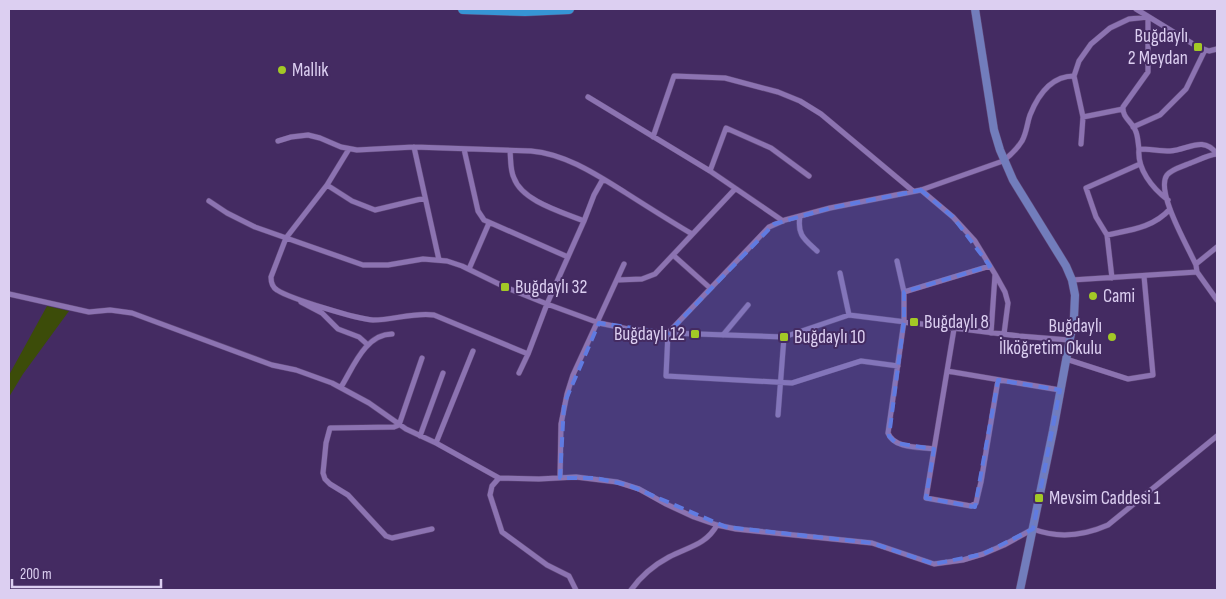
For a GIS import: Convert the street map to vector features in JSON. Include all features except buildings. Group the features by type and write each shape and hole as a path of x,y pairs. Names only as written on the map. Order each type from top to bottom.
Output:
{"highway":[{"path":"463,9 525,11 569,9"}],"street":[{"path":"975,9 994,130 1003,160 1013,180 1066,266 1072,280 1075,302 1070,340 1020,590"},
{"path":"1136,9 1198,48 1205,50 1217,49"},
{"path":"1081,144 1083,117 1074,76 1082,55 1103,32 1123,21 1148,17"},
{"path":"1148,17 1148,72 1123,109 1124,116 1136,130 1140,164 1152,184 1168,200"},
{"path":"1133,127 1160,115 1186,89 1205,50"},
{"path":"653,137 674,76 725,78 786,94 808,105 914,191"},
{"path":"898,366 862,362 792,383 666,376 668,333 764,231 783,221 830,208 921,190 1003,160 1014,152 1022,141 1032,110 1046,88 1057,79 1074,76"},
{"path":"588,97 710,171 783,221"},
{"path":"1083,117 1123,109"},
{"path":"710,171 726,128 771,148 810,176"},
{"path":"278,141 308,135 320,138 334,145 365,151 414,147 531,151 553,154 603,178 692,234"},
{"path":"1139,148 1172,151 1202,144 1217,154"},
{"path":"414,147 438,260"},
{"path":"349,149 327,185 286,238 271,277 271,282 278,291 366,319 381,320 418,314 434,315 528,354"},
{"path":"464,149 478,210 482,217 489,223 568,257"},
{"path":"510,151 513,177 523,192 533,199 584,221"},
{"path":"1217,154 1210,155 1170,172 1164,183 1170,209 1196,264 1197,272 1217,300"},
{"path":"1112,278 1107,235 1096,217 1086,188 1140,164"},
{"path":"519,373 547,304 603,178"},
{"path":"327,185 352,201 375,210 425,198"},
{"path":"617,280 642,279 655,274 735,188"},
{"path":"921,190 953,216 974,241 995,274 1005,292 1008,303 1004,334"},
{"path":"209,201 242,221 363,265 381,266 416,260 438,260 454,263 547,304 598,323 628,329 668,333 784,337 849,315 991,333 1070,340"},
{"path":"1107,235 1148,225 1158,220 1170,209"},
{"path":"800,216 799,227 802,236 818,251"},
{"path":"469,269 489,223"},
{"path":"1196,264 1217,247"},
{"path":"673,255 710,288"},
{"path":"897,261 904,292 904,321 888,430 889,436 896,443 934,449"},
{"path":"560,478 561,424 564,404 573,375 624,264"},
{"path":"904,292 990,266"},
{"path":"1072,280 1197,272"},
{"path":"840,273 849,315"},
{"path":"991,333 995,274"},
{"path":"1066,360 1128,379 1153,375 1144,276"},
{"path":"9,294 89,312 110,310 132,313 272,365 308,374 341,387 369,403 400,425 500,478 595,478 639,489 680,511 717,525 736,529 872,543 934,564 963,560 983,554 1009,543 1033,529"},
{"path":"300,299 302,303 322,313 338,329 359,338 368,345"},
{"path":"723,335 748,305"},
{"path":"954,328 926,498 971,506 976,503 998,380"},
{"path":"341,387 368,345 381,336 392,334"},
{"path":"778,415 784,337"},
{"path":"436,443 473,351"},
{"path":"400,425 422,358"},
{"path":"947,371 1060,390"},
{"path":"420,436 443,373"},
{"path":"400,425 394,427 330,428 326,443 324,476 328,482 348,495 388,537 392,538 432,528"},
{"path":"1033,529 1046,534 1068,536 1089,532 1108,525 1217,436"},
{"path":"500,478 492,486 490,495 502,532 548,565 569,576 576,590"},
{"path":"631,590 646,572 668,558 701,543 709,537 717,525"}],"highlighted area":[{"path":"921,190 953,217 990,266 904,292 904,321 889,436 896,443 934,449 926,498 975,507 998,380 1060,390 1033,529 983,554 934,564 872,543 726,527 628,485 595,478 560,478 564,404 599,323 668,333 774,224 830,208"}],"green space":[{"path":"47,306 69,311 23,374 9,397 9,375"}],"place":[{"name":"Buğdaylı 2 Meydan","path":"1198,47"},
{"name":"Mallık","path":"282,70"},
{"name":"Buğdaylı 32","path":"505,287"},
{"name":"Cami","path":"1093,296"},
{"name":"Buğdaylı 8","path":"914,322"},
{"name":"Buğdaylı 12","path":"695,334"},
{"name":"Buğdaylı 10","path":"784,337"},
{"name":"Buğdaylı İlköğretim Okulu","path":"1112,337"},
{"name":"Mevsim Caddesi 1","path":"1039,498"}]}
